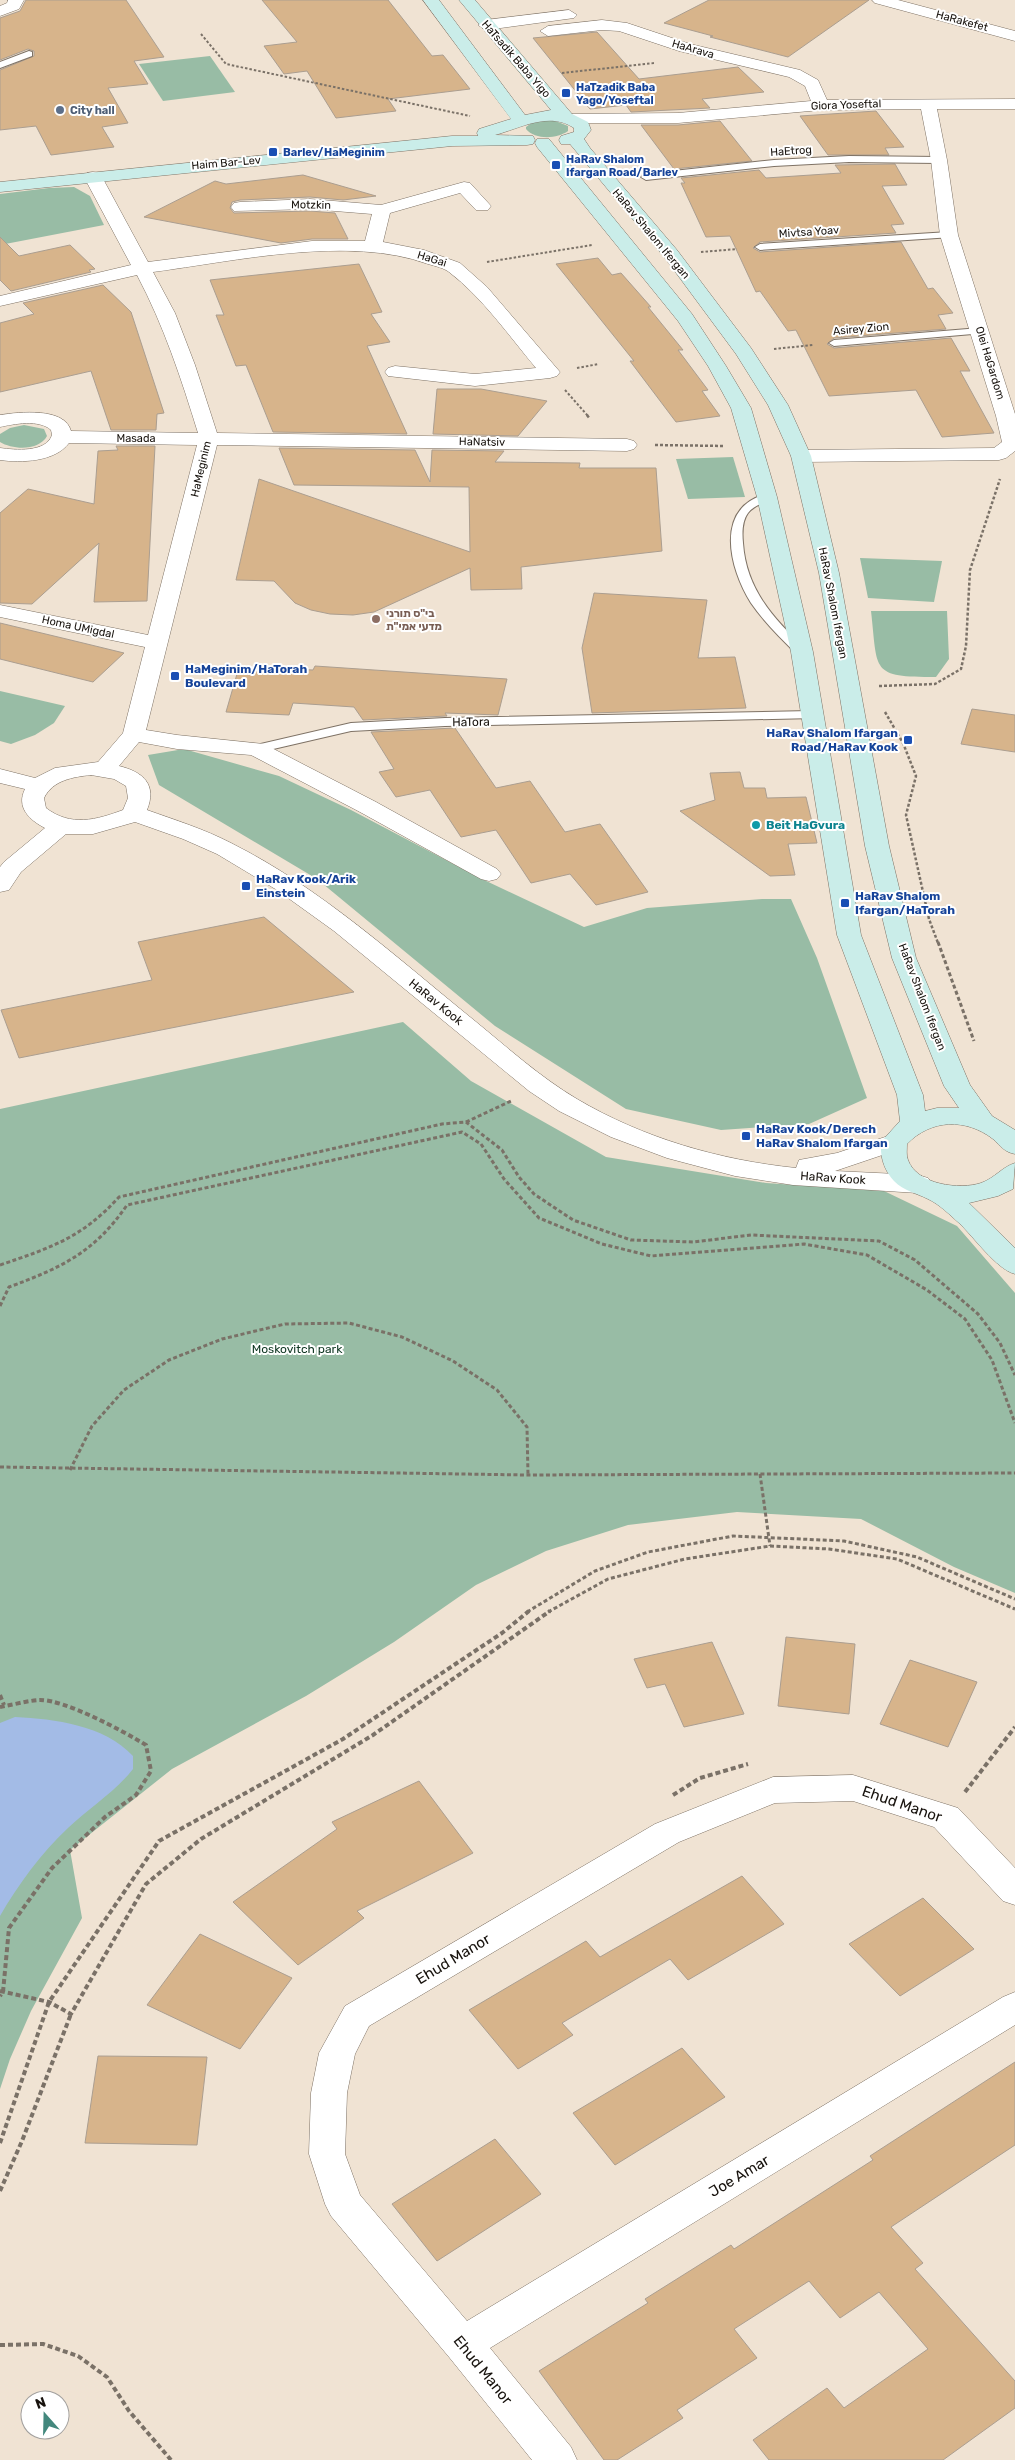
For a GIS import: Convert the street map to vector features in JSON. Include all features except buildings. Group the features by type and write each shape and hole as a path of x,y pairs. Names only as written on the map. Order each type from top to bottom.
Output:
{"main road":[{"path":"431,0 517,122 514,132 535,141 621,240 685,318 717,366 741,408 767,496 802,652 849,935 910,1095 914,1124"},
{"name":"HaTsadik Baba Yigo","path":"466,0 574,127"},
{"name":"Haim Bar-Lev","path":"0,187 452,141 562,142 574,127 540,116 452,141"},
{"name":"HaRav Shalom Ifergan","path":"574,127 582,151 671,254 744,352 778,405 801,456 829,573 876,846 904,958 957,1086 981,1120"},
{"path":"1015,1146 1008,1136 981,1120 950,1116 923,1119 906,1128 894,1142 894,1160 900,1170 950,1200 1015,1265"},
{"path":"926,1187 952,1195 973,1194 1002,1185 1014,1177"}],"street":[{"path":"0,10 14,6 16,0"},
{"path":"486,25 585,13 571,0"},
{"name":"HaRakefet","path":"880,0 905,3 1015,36"},
{"name":"HaArava","path":"548,31 602,25 621,26 685,48 794,73 812,83 821,106"},
{"name":"Giora Yoseftal","path":"574,127 821,106 928,103 1015,104"},
{"name":"Olei HaGardom","path":"928,103 939,160 949,235 1006,416 1012,443 999,454"},
{"name":"HaMeginim","path":"93,177 166,313 186,364 209,438 134,734 104,769"},
{"name":"Motzkin","path":"240,207 310,204 382,210 464,187 482,206"},
{"path":"373,246 382,210"},
{"name":"HaGai","path":"143,268 312,246 373,246 418,254 454,267 481,291 550,372"},
{"path":"0,301 143,268"},
{"path":"395,372 475,380 550,372"},
{"path":"0,421 40,418 58,426 62,431 62,437 58,443 40,452 15,456 0,454"},
{"name":"Masada","path":"62,437 209,438"},
{"name":"HaNatsiv","path":"209,438 627,444"},
{"path":"801,456 999,454"},
{"name":"Homa UMigdal","path":"0,611 157,644"},
{"name":"HaTora","path":"134,734 177,742 256,748"},
{"path":"256,748 489,874"},
{"path":"104,769 120,773 131,779 138,786 140,794 134,814 109,824 93,827 62,826 47,821 37,814 32,805 33,796 39,786 61,773 76,770 104,769"},
{"path":"0,776 39,786"},
{"name":"HaRav Kook","path":"134,814 173,827 225,849 279,881 417,986 541,1087 567,1105 614,1129 695,1157 749,1169 791,1176 926,1187"},
{"path":"0,885 12,867 62,826"},
{"name":"HaRav Kook","path":"749,1169 822,1165 864,1154 894,1142"},
{"name":"Ehud Manor","path":"557,2460 463,2344 344,2204 327,2154 329,2093 337,2053 357,2016 667,1833 773,1790 853,1788 946,1818 1015,1891"},
{"name":"Joe Amar","path":"463,2344 1015,2007"}],"lane":[{"path":"0,65 29,54"},
{"name":"HaEtrog","path":"646,177 774,164 849,159 939,160"},
{"name":"Mivtsa Yoav","path":"760,247 949,235"},
{"name":"Asirey Zion","path":"834,344 980,331"},
{"path":"767,496 744,509 740,517 737,526 737,545 741,573 754,599 775,628 802,652"},
{"name":"HaTora","path":"256,748 351,726 445,722 811,715"}],"path":[{"path":"200,34 226,64 517,122"},
{"path":"532,76 652,64 685,48"},
{"path":"454,267 621,240"},
{"path":"671,254 760,247"},
{"name":"Asirey Zion","path":"744,352 834,344"},
{"path":"550,372 599,364"},
{"path":"550,372 593,423 590,444"},
{"path":"627,444 754,447"},
{"path":"849,688 935,684 960,669 966,646 970,570 1004,468 999,454"},
{"path":"0,1265 40,1253 74,1238 102,1217 119,1197 442,1124 466,1122 541,1087"},
{"path":"466,1122 502,1150 519,1178 534,1194 573,1220 632,1240 693,1242 751,1235 879,1241 915,1260 978,1314 1000,1343 1015,1375"},
{"path":"0,1306 9,1287 56,1269 97,1245 110,1231 128,1205 462,1132 481,1144 504,1180 539,1218 602,1244 651,1256 804,1244 867,1255 928,1290 965,1320 992,1360 1011,1417 1015,1423"},
{"path":"70,1470 92,1426 124,1390 169,1360 222,1339 285,1324 349,1323 402,1337 453,1361 497,1390 527,1427 528,1474"},
{"path":"0,1467 70,1470 528,1474 1015,1473"},
{"path":"760,1474 770,1546"},
{"path":"0,2143 49,2002 159,1841 343,1739 502,1633 535,1606 595,1571 648,1552 733,1536 844,1541 917,1557 1015,1599"},
{"path":"0,2191 22,2141 71,2014 146,1884 201,1839 373,1735 546,1614 608,1580 684,1559 770,1546 829,1549 896,1560 1015,1609"},
{"path":"0,1695 2,1706 40,1700 70,1708 125,1732 146,1745 151,1771 136,1795 105,1817 52,1868 9,1928 1,1993 49,2002 71,2014"},
{"path":"946,1818 1015,1728"},
{"path":"668,1798 700,1778 751,1764"},
{"path":"0,2345 43,2344 78,2356 107,2377 129,2412 171,2460"}],"green space":[{"path":"210,56 235,92 163,101 139,64"},
{"path":"553,120 568,126 568,131 558,136 540,137 526,129 533,122"},
{"path":"74,187 90,196 104,225 0,245 0,194"},
{"path":"24,425 44,429 47,436 38,444 25,448 12,447 0,442 0,434 10,428"},
{"path":"733,457 745,497 688,499 676,459"},
{"path":"860,558 942,561 934,602 868,598"},
{"path":"871,611 947,611 949,659 936,677 899,675 888,672 881,667 877,659"},
{"path":"0,691 65,706 54,723 35,735 11,744 0,741"},
{"path":"184,749 279,776 351,810 482,879 584,927 647,908 762,899 791,899 817,958 867,1098 809,1124 721,1130 626,1109 495,1026 317,879 159,785 148,755"},
{"name":"Moskovitch park","path":"403,1022 471,1081 606,1157 766,1183 884,1191 957,1226 1015,1293 1015,1593 954,1567 861,1519 737,1512 628,1525 546,1551 476,1585 394,1642 306,1696 172,1769 70,1850 82,1918 31,2011 10,2059 0,2089 0,1109"}],"water":[{"path":"15,1717 62,1722 108,1737 133,1756 133,1769 102,1800 58,1838 39,1859 22,1881 0,1916 0,1723"}],"place":[{"name":"HaTzadik Baba Yago/Yoseftal","path":"566,93"},
{"name":"City hall","path":"60,110"},
{"name":"Barlev/HaMeginim","path":"273,152"},
{"name":"HaRav Shalom Ifargan Road/Barlev","path":"556,165"},
{"name":"בי\"ס תורני מדעי אמי\"ת","path":"376,619"},
{"name":"HaMeginim/HaTorah Boulevard","path":"175,676"},
{"name":"HaRav Shalom Ifargan Road/HaRav Kook","path":"908,740"},
{"name":"Beit HaGvura","path":"756,825"},
{"name":"HaRav Kook/Arik Einstein","path":"246,886"},
{"name":"HaRav Shalom Ifargan/HaTorah","path":"845,903"},
{"name":"HaRav Kook/Derech HaRav Shalom Ifargan","path":"746,1136"}]}
